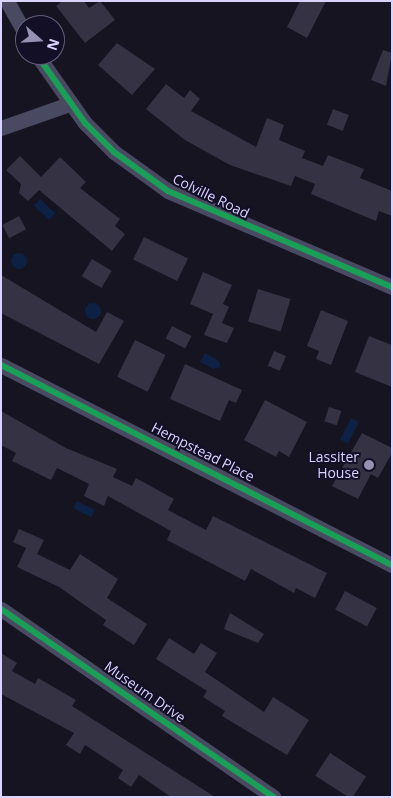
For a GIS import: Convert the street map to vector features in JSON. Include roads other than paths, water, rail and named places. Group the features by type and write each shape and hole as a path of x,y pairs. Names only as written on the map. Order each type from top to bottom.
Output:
{"street":[{"path":"7,1 15,16"},
{"name":"Colville Road","path":"44,65 69,104 114,152 168,191 392,287"},
{"path":"1,128 69,104"},
{"name":"Hempstead Place","path":"1,365 392,565"},
{"name":"Museum Drive","path":"1,609 274,797"}],"water":[{"path":"40,199 55,213 49,220 34,206"},
{"path":"19,253 27,261 19,269 11,261"},
{"path":"93,303 99,305 101,311 99,317 93,319 87,317 85,311 87,305"},
{"path":"205,353 218,360 221,367 213,369 200,362"},
{"path":"351,418 359,422 348,443 340,439"},
{"path":"77,501 95,510 91,517 73,508"}],"place":[{"name":"Lassiter House","path":"369,465"}]}
